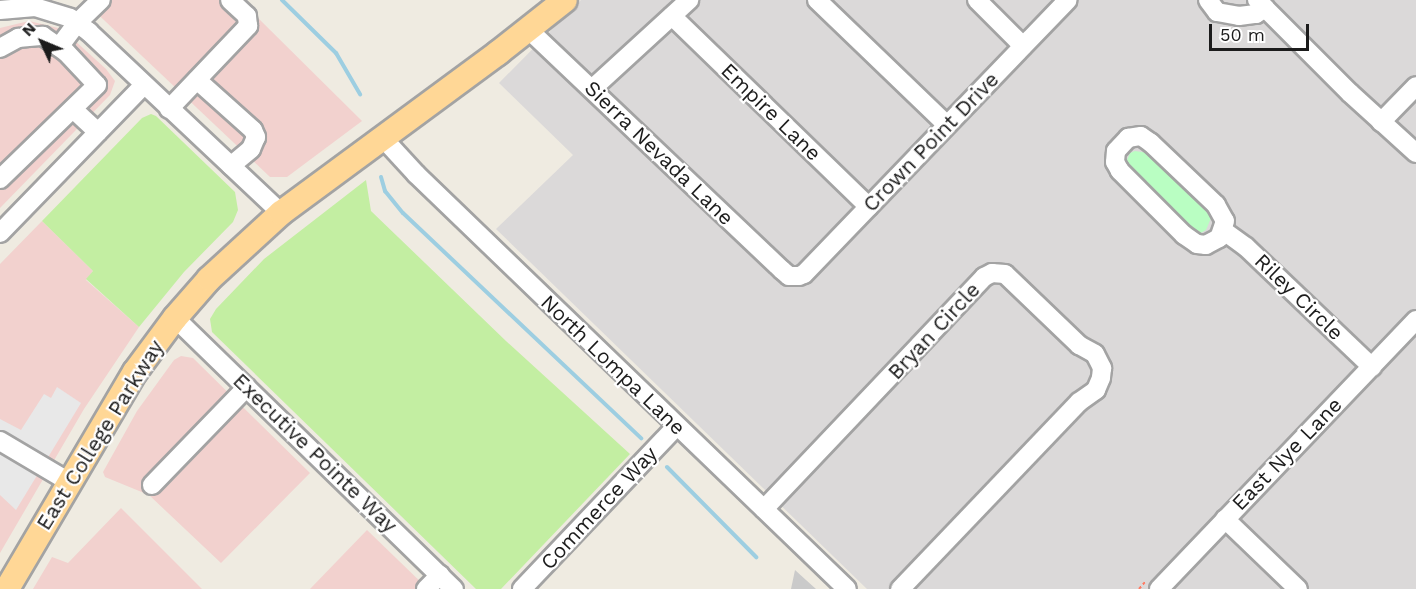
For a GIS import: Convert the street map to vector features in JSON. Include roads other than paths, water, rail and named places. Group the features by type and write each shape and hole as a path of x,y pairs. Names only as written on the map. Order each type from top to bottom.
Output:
{"main road":[{"name":"East College Parkway","path":"7,589 135,372 175,318 233,255 281,213 529,30 565,0"}],"street":[{"path":"59,48 77,23 100,0"},
{"path":"169,109 248,26 247,16 230,0"},
{"path":"592,89 689,0"},
{"path":"817,0 947,125"},
{"path":"977,0 1023,46"},
{"name":"Crown Point Drive","path":"789,276 804,274 1068,0"},
{"path":"1208,0 1217,12 1239,16 1256,14 1261,4 1381,122 1416,153"},
{"path":"0,10 35,7 61,14 77,23 281,213"},
{"name":"Empire Lane","path":"672,16 869,207"},
{"name":"Sierra Nevada Lane","path":"529,30 789,276"},
{"path":"0,48 18,38 43,36 59,48 97,85 0,179"},
{"path":"197,80 253,130 256,137 251,149 231,166"},
{"path":"0,233 144,85"},
{"path":"1381,122 1416,86"},
{"path":"74,108 98,132"},
{"path":"1141,136 1152,143 1216,205 1225,221 1224,231 1219,238 1202,245 1184,235 1120,171 1115,162 1119,146 1128,138 1141,136"},
{"name":"North Lompa Lane","path":"382,137 416,174 676,427 847,589"},
{"name":"Riley Circle","path":"1224,231 1246,247 1372,367"},
{"name":"Bryan Circle","path":"764,509 984,277 992,273 1005,274 1079,345 1095,354 1102,368 1101,378 1096,390 1080,402 900,589"},
{"name":"Executive Pointe Way","path":"175,318 454,589"},
{"name":"East Nye Lane","path":"1159,589 1416,320"},
{"path":"152,485 247,387"},
{"name":"Commerce Way","path":"522,589 676,427"},
{"path":"0,441 69,482"},
{"path":"1225,519 1298,589"},
{"path":"426,589 440,575"}],"waterway":[{"path":"282,0 336,53 360,94"},
{"path":"381,177 385,191 403,213 641,438"},
{"path":"667,467 756,557"}]}
